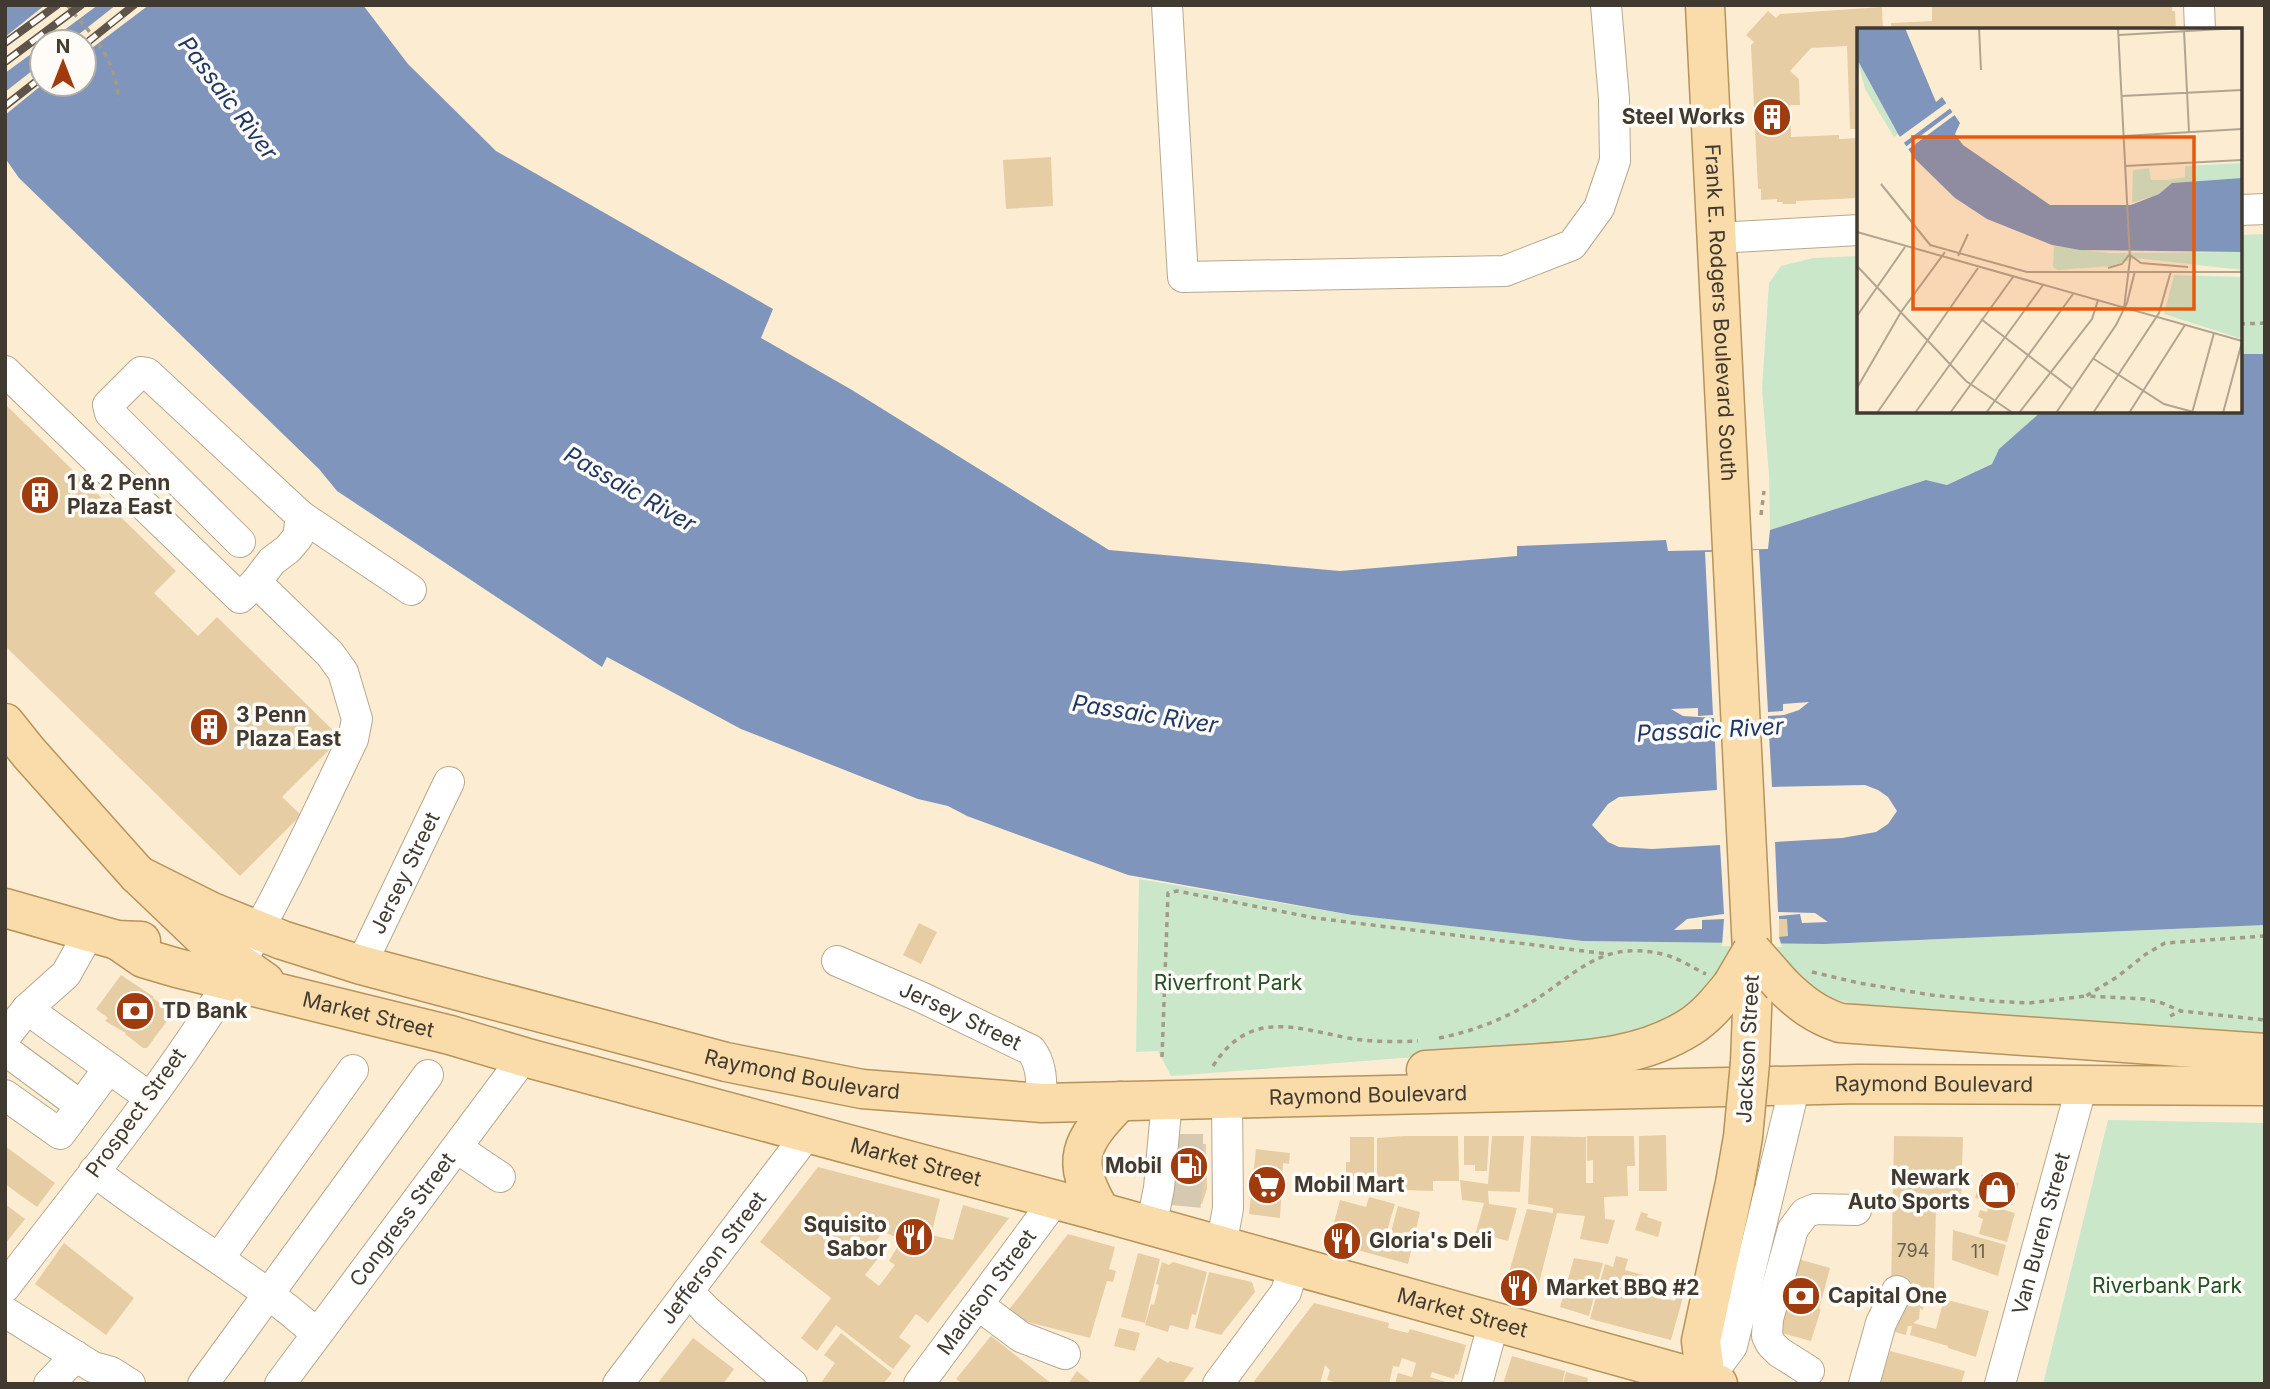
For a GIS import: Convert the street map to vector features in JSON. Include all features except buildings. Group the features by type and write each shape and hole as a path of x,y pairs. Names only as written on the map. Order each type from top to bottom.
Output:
{"main road":[{"name":"Frank E. Rodgers Boulevard South","path":"1705,5 1740,713"},
{"name":"Jackson Street","path":"1709,1383 1701,1340 1743,1137 1757,975 1740,713"},
{"path":"5,723 138,875 205,939"},
{"path":"138,875 243,951"},
{"path":"89,932 91,918 110,923 124,918 133,901 138,875"},
{"path":"5,908 89,932 163,942 205,939 243,951 361,965"},
{"path":"89,932 144,958 243,951"},
{"name":"Market Street","path":"243,951 282,994 450,1035 1101,1212 1709,1383"},
{"name":"Raymond Boulevard","path":"361,965 726,1062 834,1085 926,1096 1042,1103 1167,1100 1220,1083 2265,1086"},
{"path":"1167,1100 1263,1080 1619,1056 1658,1043 1691,1027 1757,975 1819,1016 1840,1023 2265,1053"},
{"path":"1101,1212 1090,1194 1082,1167 1084,1147 1093,1129 1120,1101"},
{"path":"808,1133 839,1111 860,1110 964,1118 1042,1103"}],"street":[{"path":"1167,5 1183,276 1505,271 1572,245 1600,208 1615,161 1614,99 1606,5"},
{"path":"2199,5 2200,28"},
{"path":"2242,210 2265,209"},
{"path":"1716,237 1857,230"},
{"path":"5,371 240,598 264,571 284,527 301,516"},
{"path":"240,541 110,413 108,405 112,399 141,372 147,373 301,516 411,590"},
{"name":"Prospect Street","path":"5,1287 149,1097 243,951 283,884 353,739 356,719 343,672 264,571"},
{"name":"Jersey Street","path":"361,965 449,782"},
{"path":"5,1038 27,1009 66,974 89,932"},
{"name":"Jersey Street","path":"837,961 923,998 1031,1050 1041,1071 1042,1103"},
{"path":"27,1009 149,1097"},
{"path":"5,1050 74,1116"},
{"name":"Congress Street","path":"284,1382 524,1057"},
{"path":"5,1066 74,1116"},
{"path":"5,1095 60,1134 109,1068"},
{"path":"219,1258 353,1070"},
{"path":"203,1384 428,1074"},
{"path":"5,1080 74,1116"},
{"path":"1220,1083 1217,1172 1228,1208 1221,1247"},
{"name":"Jackson Street","path":"1709,1383 1732,1346 1796,1085"},
{"name":"Van Buren Street","path":"2000,1384 2082,1085"},
{"path":"1151,1228 1166,1169 1167,1100"},
{"name":"Jefferson Street","path":"618,1384 808,1133"},
{"path":"457,1148 500,1177"},
{"path":"94,1171 219,1258 317,1334"},
{"name":"Madison Street","path":"919,1384 1055,1200"},
{"path":"1809,1371 1779,1352 1767,1336 1768,1319 1793,1229 1805,1213 1815,1209 1856,1210"},
{"path":"1218,1384 1286,1292 1294,1266"},
{"path":"1864,1384 1881,1323 1897,1291"},
{"path":"688,1292 706,1311 792,1384"},
{"path":"978,1305 1021,1337 1065,1354"},
{"path":"5,1312 93,1367 111,1372 130,1384"},
{"path":"1477,1384 1494,1321"},
{"path":"49,1384 76,1356"}],"path":[{"path":"67,5 107,55 114,71 119,100"},
{"path":"2242,324 2265,323"},
{"path":"1162,1057 1168,893 1177,891 1315,918 1610,954"},
{"path":"2086,996 2165,943 2265,936"},
{"path":"1437,1038 1462,1033 1499,1020 1527,1005 1592,960 1633,951 1659,954 1683,961 1707,974 1757,975 1991,1001 2029,1003 2086,996 2144,999 2181,1011 2265,1020"},
{"path":"1220,1083 1224,1049 1236,1038 1250,1031 1276,1026 1297,1027 1351,1038 1395,1042 1424,1041"}],"green space":[{"path":"2265,234 2265,354 2242,354 2242,235"},
{"path":"1857,256 1857,413 2040,413 1999,449 1993,463 1947,485 1926,480 1770,530 1769,475 1762,389 1769,283 1781,266 1813,258"},
{"name":"Riverfront Park","path":"1139,879 1352,915 1583,941 1825,944 2265,925 2265,1042 1863,1006 1834,999 1804,982 1685,1010 1654,1029 1597,1043 1171,1076 1158,1051 1136,1052"},
{"name":"Riverbank Park","path":"2108,1120 2265,1123 2265,1384 2043,1384"}],"water":[{"name":"Passaic River","path":"5,5 363,5 408,64 496,151 773,309 761,338 852,390 1109,550 1340,571 1517,556 1517,546 1666,540 1668,551 1768,549 1770,530 1926,480 1947,485 1992,464 1999,449 2040,413 2242,413 2242,354 2265,354 2265,925 1825,944 1583,941 1352,915 1128,875 967,816 948,806 918,799 741,729 607,657 602,667 337,491 319,469 19,178 5,158"}],"pier":[{"path":"45,5 98,5 67,28 28,28 28,56 5,73 5,37"},
{"path":"116,5 149,5 98,43 98,28 87,28"},
{"path":"28,74 28,96 5,115 5,92"},
{"path":"1759,550 1768,712 1783,711 1783,704 1809,702 1799,710 1768,716 1772,787 1865,785 1888,797 1897,811 1888,824 1876,832 1842,838 1775,842 1778,912 1815,913 1828,922 1802,923 1800,914 1779,916 1782,947 1722,946 1724,919 1702,920 1702,929 1674,930 1687,919 1724,914 1720,845 1652,849 1619,847 1608,842 1592,825 1608,804 1619,797 1717,790 1714,718 1683,716 1671,709 1698,708 1698,716 1713,715 1705,552"}],"tunnel":[{"path":"1173,1149 1206,1149"},
{"path":"1172,1169 1206,1171"},
{"path":"1172,1190 1205,1193"}],"railway":[{"path":"5,43 57,5"},
{"path":"5,62 81,5"},
{"path":"98,34 134,5"},
{"path":"5,106 28,88"}],"place":[{"name":"Steel Works","path":"1772,117"},
{"name":"1 & 2 Penn Plaza East","path":"40,495"},
{"name":"3 Penn Plaza East","path":"209,727"},
{"name":"TD Bank","path":"135,1011"},
{"name":"Mobil","path":"1189,1166"},
{"name":"Mobil Mart","path":"1267,1185"},
{"name":"Newark Auto Sports","path":"1997,1190"},
{"name":"Squisito Sabor","path":"914,1237"},
{"name":"Gloria's Deli","path":"1342,1241"},
{"name":"Market BBQ #2","path":"1519,1288"},
{"name":"Capital One","path":"1801,1296"}]}
